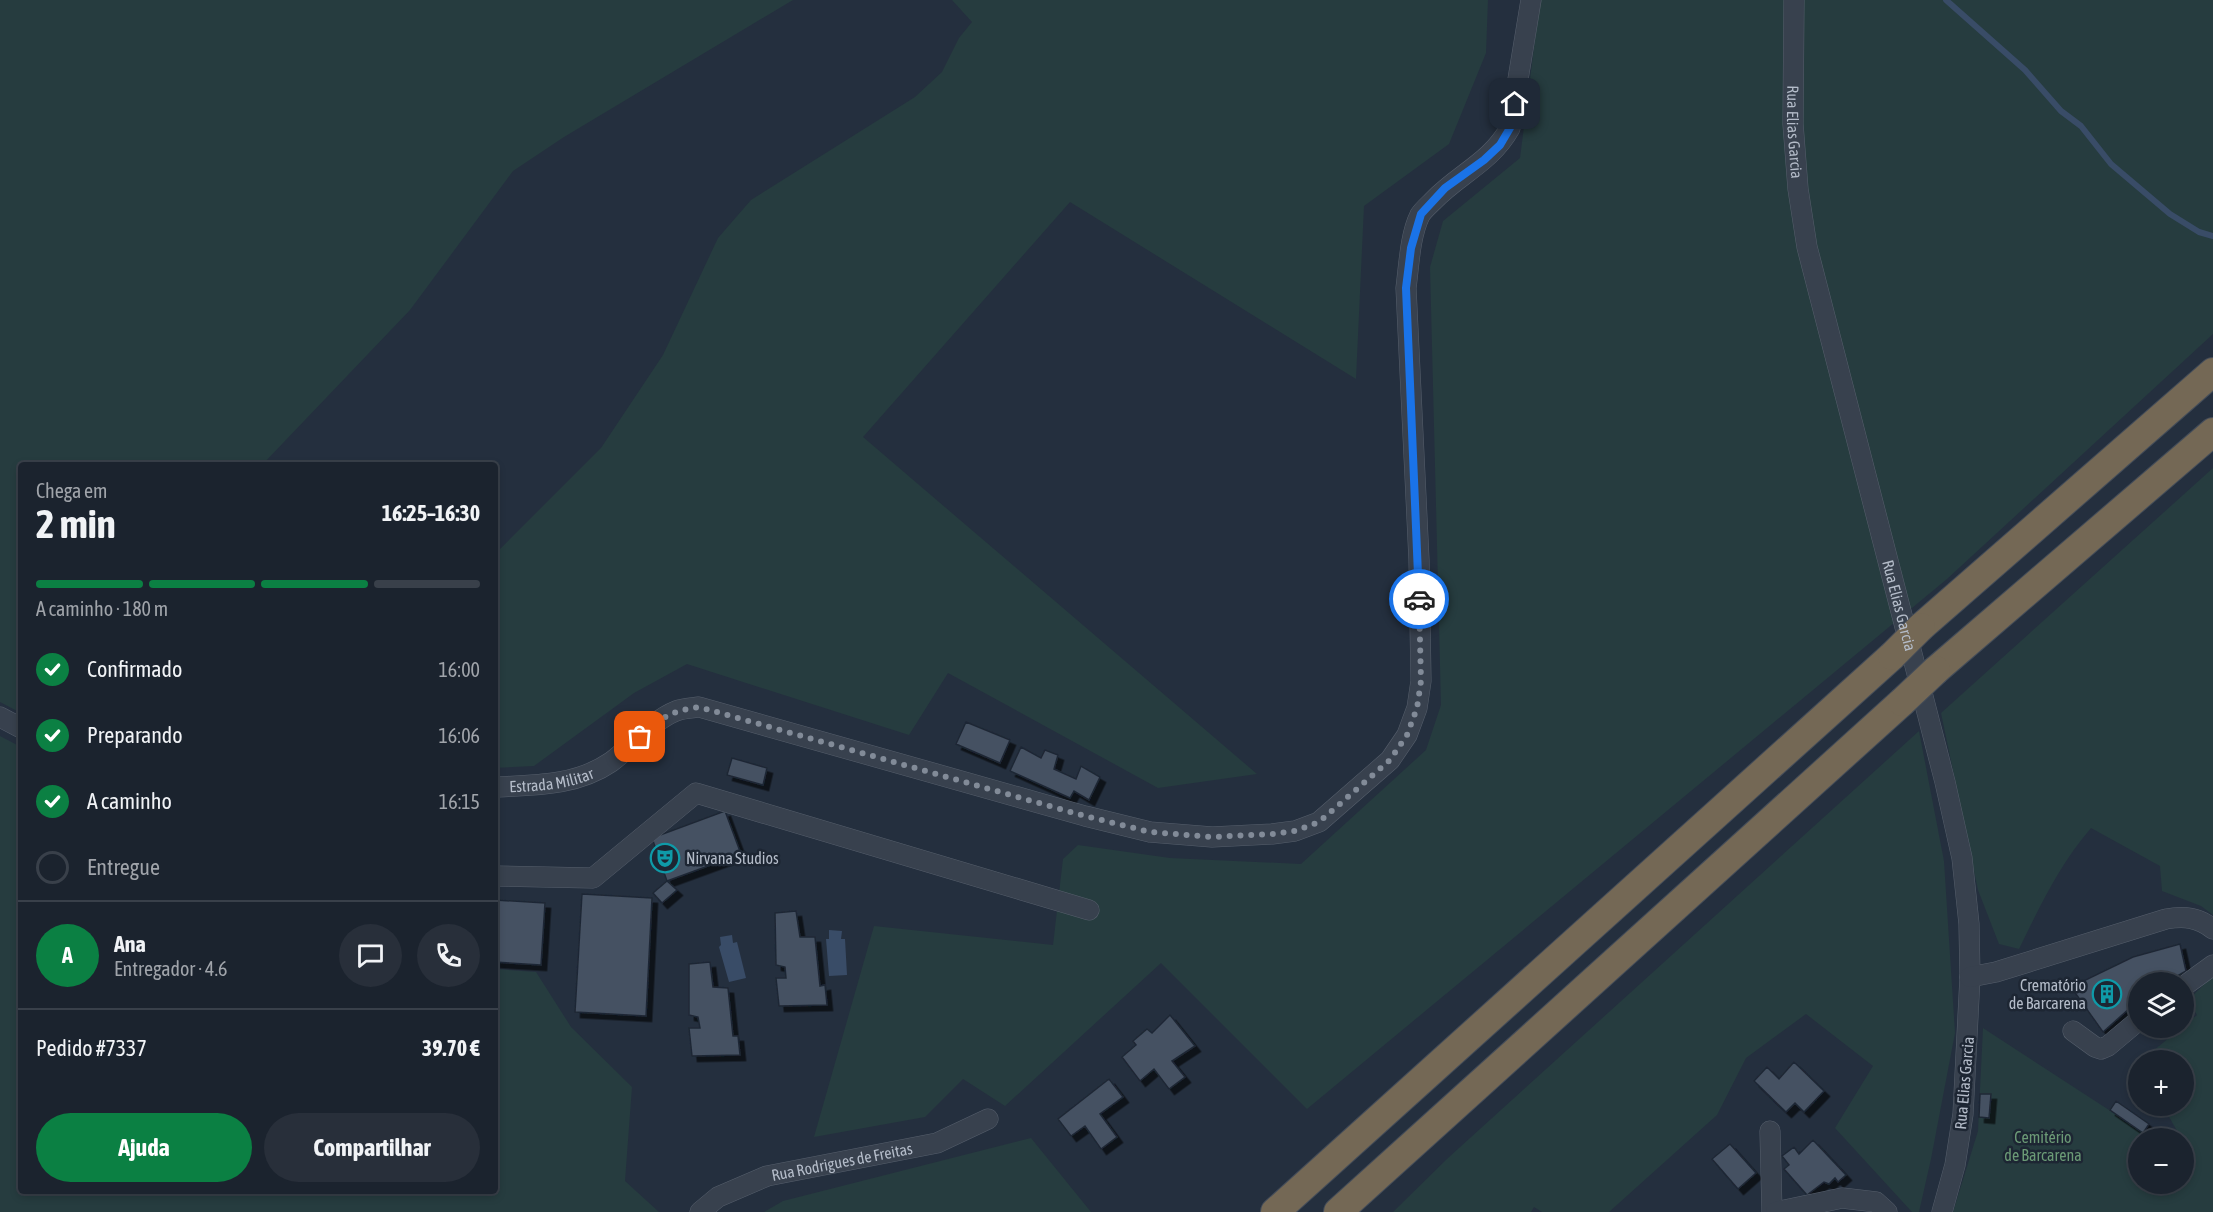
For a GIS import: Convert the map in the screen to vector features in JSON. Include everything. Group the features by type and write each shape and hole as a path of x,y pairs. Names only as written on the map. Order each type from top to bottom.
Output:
{"highway":[{"path":"1275,1212 1922,627 2213,372"},
{"path":"1338,1212 1936,670 2213,432"}],"street":[{"name":"Estrada Militar","path":"498,787 555,784 580,777 610,763 658,720 678,710 699,707 1073,813 1150,832 1212,837 1272,834 1295,831 1319,822 1390,760 1407,735 1417,708 1421,681 1419,571 1406,288 1411,248 1421,214 1445,188 1484,160 1500,145 1510,128 1531,0"},
{"name":"Rua Elias Garcia","path":"1794,0 1794,124 1798,189 1807,248 1948,793 1962,858 1970,977 1964,1114 1955,1165 1942,1212"},
{"path":"0,717 18,726"},
{"path":"498,876 593,878 696,793 1089,910"},
{"path":"1970,977 1996,972 2166,919 2191,917 2213,929"},
{"path":"2194,979 2213,965"},
{"path":"2073,1031 2101,1049 2128,1029"},
{"name":"Rua Rodrigues de Freitas","path":"700,1212 718,1197 767,1176 937,1143 988,1119"},
{"path":"1770,1131 1774,1212 1842,1198 1876,1202 1887,1212"}],"green space":[{"path":"0,0 793,0 564,137 513,171 410,310 265,462 18,462 18,711 0,702"},
{"path":"952,0 1488,0 1486,53 1449,144 1364,206 1356,379 1070,202 863,437 1257,774 1158,788 948,673 909,735 687,664 634,693 534,766 498,768 498,551 601,448 663,355 718,238 751,200 915,97 942,72 959,38 972,22"},
{"path":"1540,0 2213,0 2213,334 1947,579 1307,1109 1161,963 1005,1106 963,1079 925,1117 814,1137 874,926 1053,945 1063,859 1078,845 1170,858 1301,864 1426,750 1441,705 1430,267 1443,221 1520,158"},
{"path":"2213,468 2213,915 2201,906 2162,891 2160,866 2091,828 2060,871 2019,949 1999,944 1978,890 1941,713"},
{"path":"1919,731 1944,861 1955,1033 1919,1212 1912,1212 1835,1128 1873,1066 1806,1014 1746,1058 1717,1115 1609,1212 1542,1212 1534,1207 1531,1212 1393,1212 1448,1158"},
{"path":"0,736 18,745 18,1194 498,1194 498,969 536,972 571,1027 632,1087 625,1181 659,1212 0,1212"},
{"name":"Cemitério de Barcarena","path":"2213,976 2213,1212 1953,1212 1978,1131 1983,1028 2109,1110 2116,1101 2128,1109 2128,1116 2138,1116 2149,1124 2146,1128 2128,1128 2128,1194 2194,1194 2194,1128 2175,1128 2169,1116 2194,1116 2194,1050 2154,1050 2169,1038 2194,1038 2194,1017 2197,1015 2194,1010 2194,994"},
{"path":"1031,1138 1091,1212 764,1212 783,1201"}],"water":[{"path":"829,930 842,931 841,939 845,939 847,975 829,976 826,939 829,939"},
{"path":"732,935 733,943 737,942 746,978 729,982 719,947 720,937"}],"building":[{"path":"966,722 1010,740 1000,763 956,744"},
{"path":"1021,747 1041,758 1045,750 1058,755 1054,769 1076,779 1081,766 1100,777 1089,800 1074,791 1070,798 1010,771"},
{"path":"732,758 767,768 763,785 727,775"},
{"path":"725,811 741,854 667,881 652,838"},
{"path":"667,881 677,890 662,903 653,893"},
{"path":"582,894 652,898 646,1016 575,1012"},
{"path":"498,900 545,903 541,965 498,962"},
{"path":"796,911 800,937 815,937 820,986 825,985 827,1005 779,1006 776,978 786,978 785,967 776,965 775,913"},
{"name":"Crematório de Barcarena","path":"2180,944 2186,971 2128,972 2128,1010 2103,1032 2071,987 2133,957"},
{"path":"710,962 713,987 728,988 733,1036 738,1036 740,1055 692,1056 689,1028 700,1028 698,1017 689,1015 689,964"},
{"path":"1170,1015 1195,1046 1172,1061 1185,1077 1169,1089 1154,1069 1140,1081 1122,1057 1136,1045 1133,1041 1147,1029 1152,1033"},
{"path":"1794,1062 1824,1091 1804,1112 1795,1103 1786,1112 1754,1081 1767,1067 1779,1079"},
{"path":"1109,1079 1123,1097 1100,1114 1117,1137 1101,1149 1085,1126 1071,1136 1058,1119"},
{"path":"1980,1094 1991,1094 1989,1118 1979,1117"},
{"path":"2116,1101 2128,1109 2128,1116 2138,1116 2149,1124 2146,1128 2136,1128 2110,1110"},
{"path":"1813,1140 1846,1175 1838,1182 1835,1178 1829,1184 1824,1182 1807,1195 1784,1169 1789,1165 1782,1156 1794,1147 1799,1154"},
{"path":"1730,1144 1756,1173 1738,1189 1712,1159"}],"waterway":[{"path":"1946,0 2025,70 2061,111 2081,126 2111,164 2170,214 2199,232 2213,236"}],"way so far":[{"path":"640,737 658,720 678,710 699,707 1085,816 1150,832 1212,837 1295,831 1319,822 1390,760 1407,735 1417,708 1421,681 1419,599"}],"place":[{"name":"Nirvana Studios","path":"665,858"},
{"name":"Crematório de Barcarena","path":"2107,994"}],"route":[{"path":"1419,599 1406,288 1411,248 1421,214 1445,188 1484,160 1500,145 1510,128 1515,104"}]}
